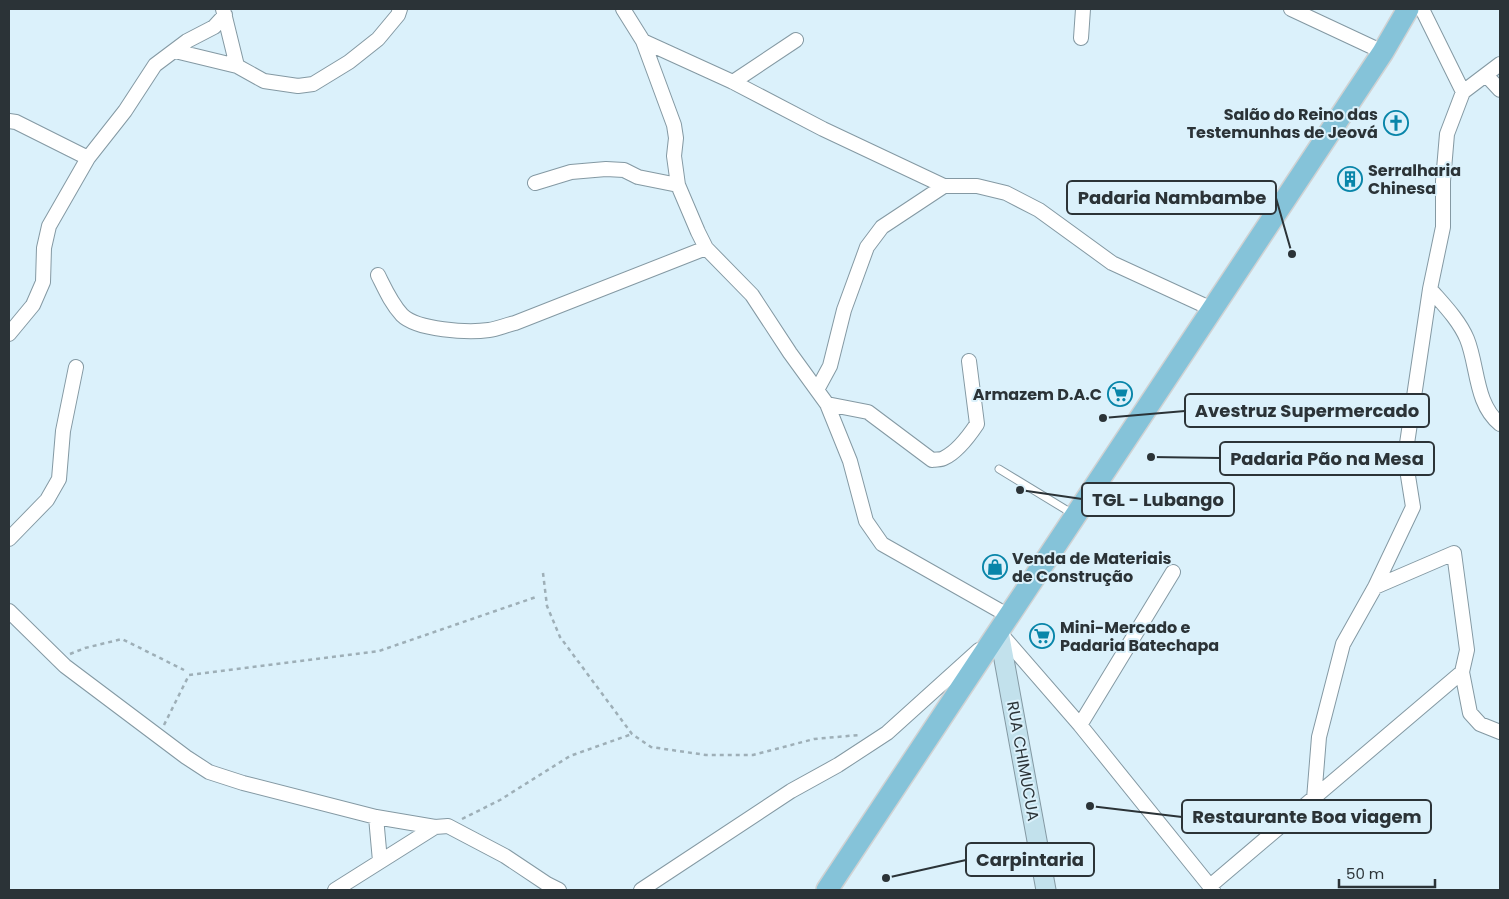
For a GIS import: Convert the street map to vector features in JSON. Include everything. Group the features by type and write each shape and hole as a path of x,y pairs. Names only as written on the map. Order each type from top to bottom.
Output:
{"main road":[{"path":"827,890 1383,52 1408,9"}],"street":[{"path":"176,51 237,66 264,81 298,86 313,84 349,62 378,39 398,15 400,9"},
{"path":"623,9 643,40 674,125 676,138 674,156 678,185 706,248 752,295 790,353 827,404 850,461 866,521 882,544 1004,624 1080,726 1212,888 1462,672"},
{"path":"1081,38 1083,9"},
{"path":"1291,9 1383,52"},
{"path":"1422,9 1463,92"},
{"path":"224,12 237,66"},
{"path":"9,334 33,305 43,282 44,248 49,226 88,158 125,111 155,65 187,41 214,27 224,12"},
{"path":"643,40 733,82 822,130 944,186 977,186 1006,193 1039,210 1112,263 1212,309"},
{"path":"733,82 796,40"},
{"path":"1314,799 1320,737 1343,644 1375,587 1413,507 1405,457 1430,289 1443,227 1443,181 1447,134 1463,92 1500,65"},
{"path":"1486,75 1500,90"},
{"path":"9,121 16,122 88,158"},
{"path":"535,183 571,172 606,168 624,170 638,177 678,185"},
{"path":"817,390 830,366 844,310 867,247 882,227 944,186"},
{"path":"378,275 391,301 404,316 432,328 464,331 490,330 515,323 706,248"},
{"path":"1430,289 1459,323 1467,339 1486,408 1500,424"},
{"path":"827,404 868,412 932,460 943,459 954,452 977,424 969,361"},
{"path":"9,539 47,500 59,479 63,431 76,367"},
{"path":"1375,587 1454,553 1467,650 1462,672 1470,713 1480,724 1500,732"},
{"path":"1080,726 1174,572"},
{"path":"9,612 65,666 186,758 209,772 243,783 376,818 442,826 504,856 546,884 559,890"},
{"path":"641,890 791,791 838,765 888,733 1004,624"},
{"name":"RUA CHIMUCUA","path":"1004,624 1046,890"},
{"path":"376,818 380,861"},
{"path":"335,890 380,861 442,826"}],"lane":[{"path":"998,469 1076,516"}],"path":[{"path":"543,573 546,606 560,638 632,734 651,748 706,755 753,755 814,739 860,735"},
{"path":"162,729 189,675 379,651 536,597"},
{"path":"67,656 85,648 122,639 184,670"},
{"path":"442,826 500,800 570,756 632,734"}],"place":[{"name":"Salão do Reino das Testemunhas de Jeová","path":"1396,123"},
{"name":"Serralharia Chinesa","path":"1350,179"},
{"name":"Padaria Nambambe","path":"1292,254"},
{"name":"Armazem D.A.C","path":"1120,394"},
{"name":"Avestruz Supermercado","path":"1103,418"},
{"name":"Padaria Pão na Mesa","path":"1151,457"},
{"name":"TGL - Lubango","path":"1020,490"},
{"name":"Venda de Materiais de Construção","path":"995,567"},
{"name":"Mini-Mercado e Padaria Batechapa","path":"1042,636"},
{"name":"Restaurante Boa viagem","path":"1090,806"},
{"name":"Carpintaria","path":"886,878"}]}
